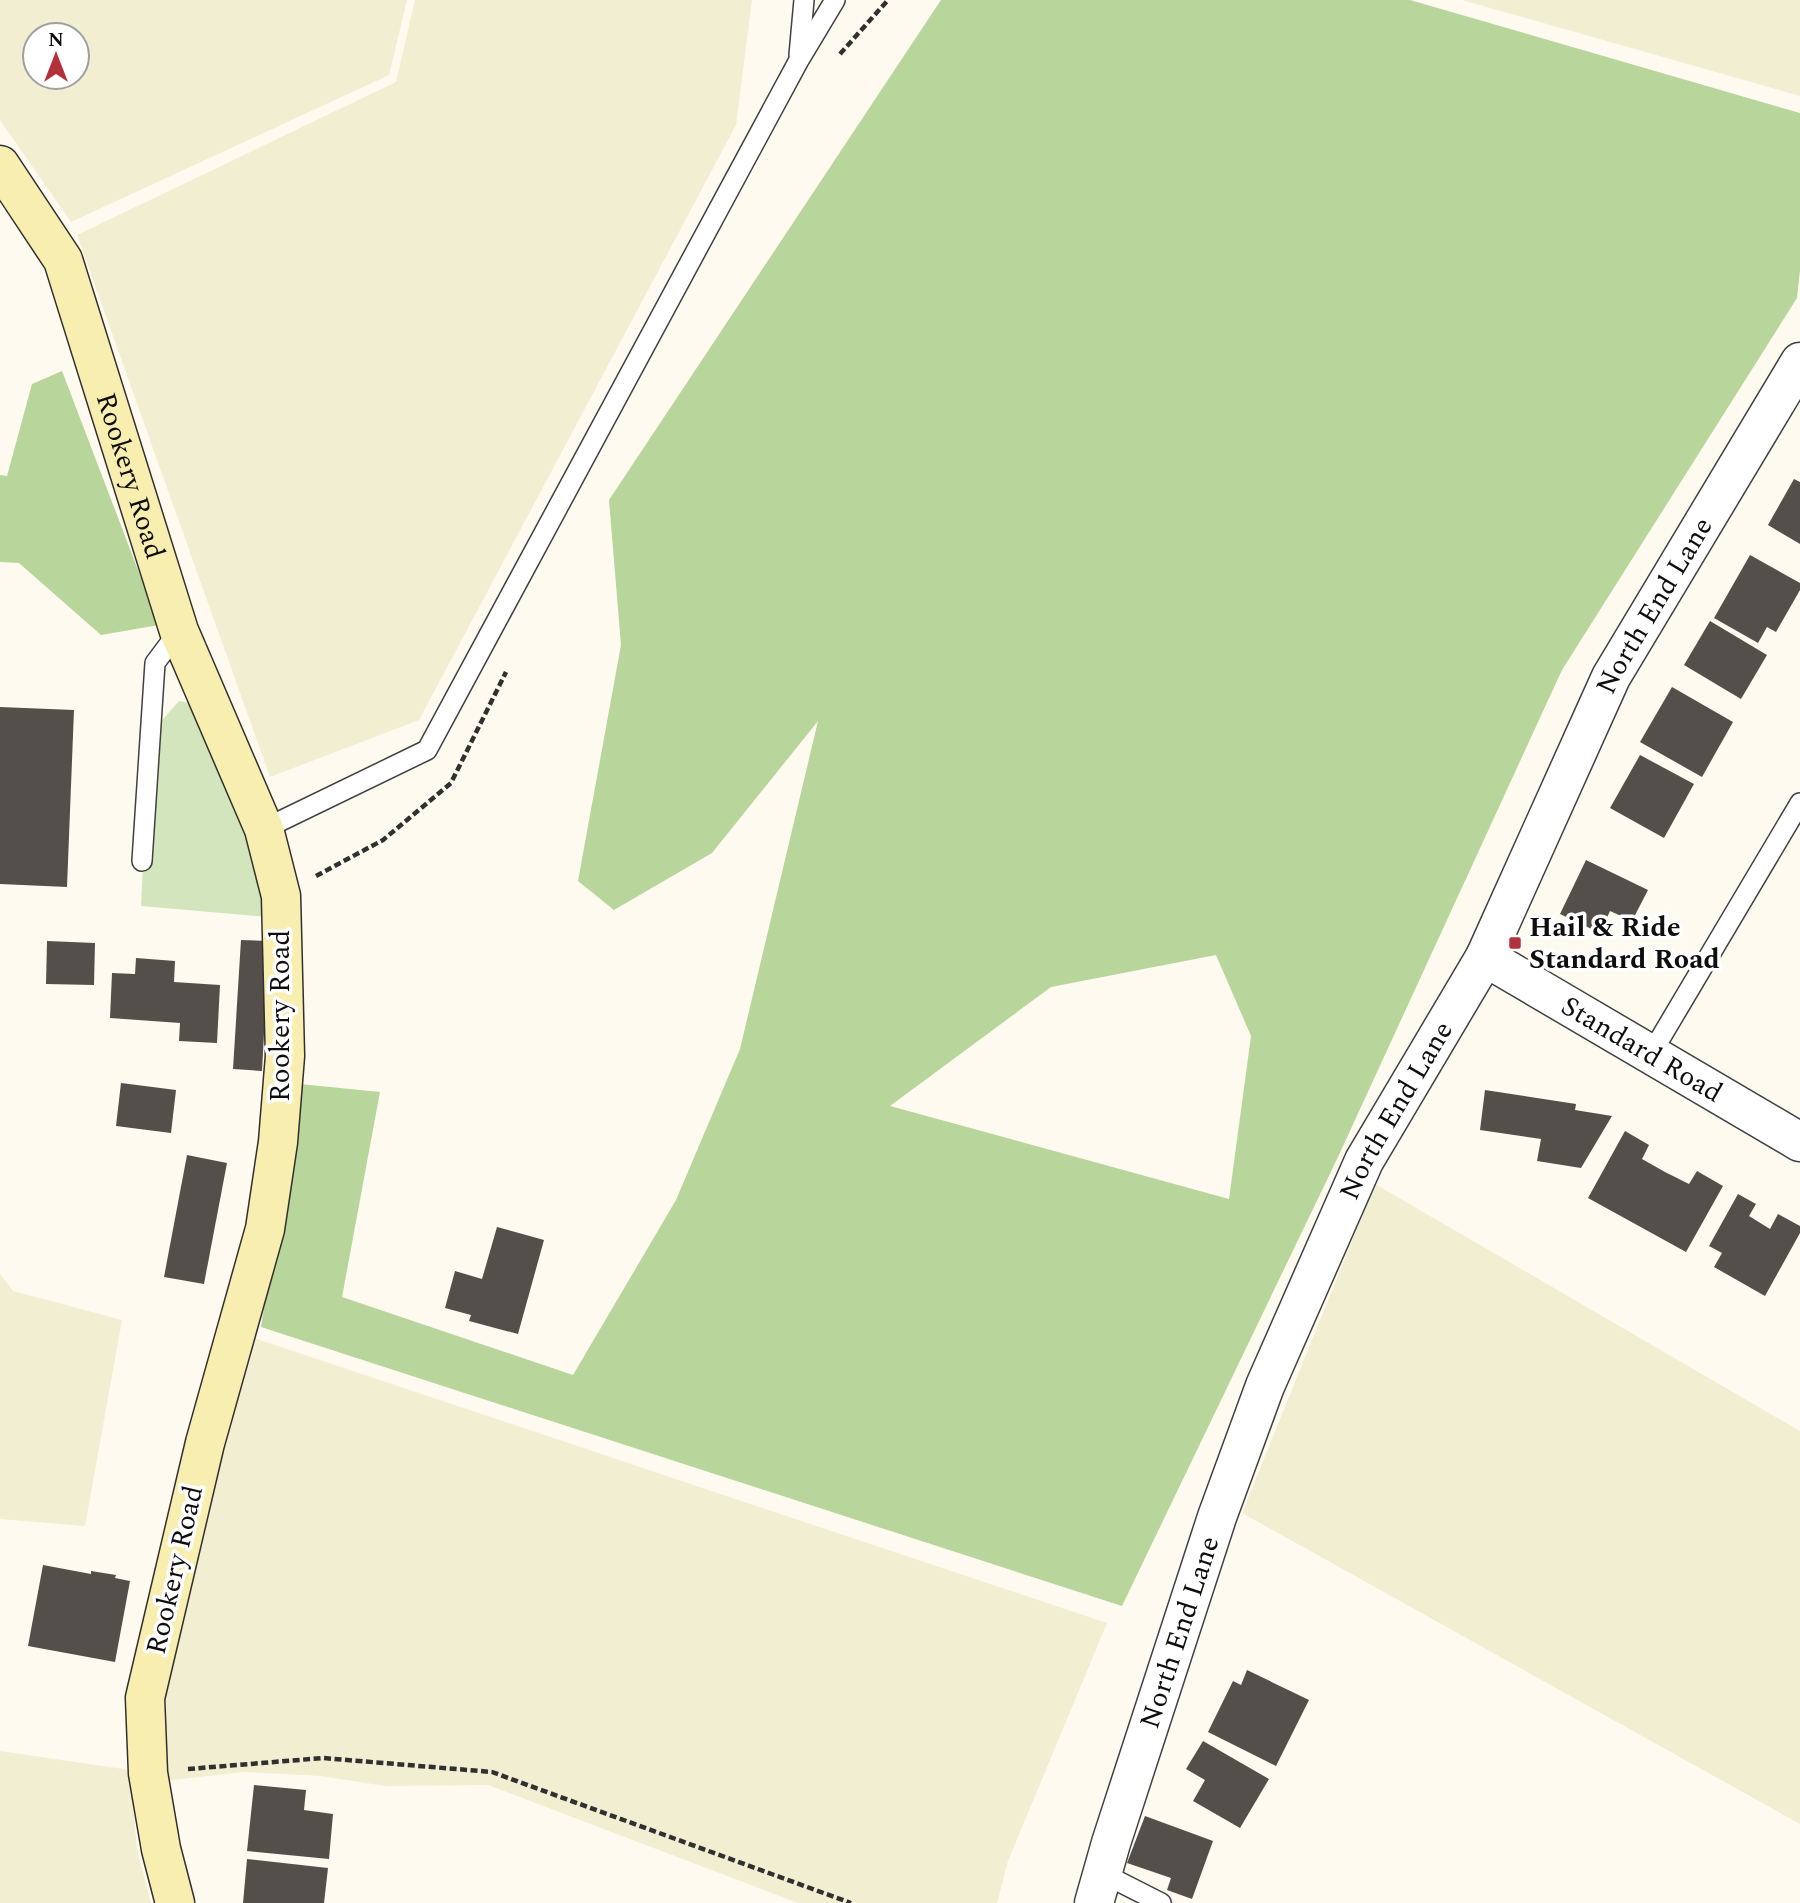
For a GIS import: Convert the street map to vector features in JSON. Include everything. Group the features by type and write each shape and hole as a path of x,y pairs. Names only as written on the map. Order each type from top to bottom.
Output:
{"street":[{"name":"Rookery Road","path":"0,165 63,260 179,631 264,829 281,896 285,1056 278,1142 265,1228 205,1443 145,1698 148,1773 161,1849 175,1903"},
{"name":"North End Lane","path":"1098,1888 1217,1517 1265,1386 1364,1161 1485,957 1611,677 1800,362"},
{"name":"Standard Road","path":"1485,957 1800,1142"}],"lane":[{"path":"799,60 804,0"},
{"path":"264,829 428,750 799,60 835,0"},
{"path":"142,861 155,663 179,631"},
{"path":"1651,1054 1800,803"},
{"path":"1098,1888 1161,1903"}],"path":[{"path":"148,1773 323,1758 492,1772 851,1903"}],"shaded area":[{"path":"0,0 407,0 389,75 71,222 0,120"},
{"path":"415,0 752,0 736,125 419,720 270,777 77,235 396,82"},
{"path":"1462,0 1800,0 1800,96"},
{"path":"1375,1184 1800,1431 1800,1824 1242,1513"},
{"path":"0,1274 13,1291 122,1320 85,1526 0,1519"},
{"path":"251,1337 1107,1623 1008,1861 997,1903 798,1903 488,1785 385,1786 321,1776 244,1772 163,1781 161,1693"},
{"path":"0,1751 130,1770 137,1849 151,1903 0,1903"}],"green space":[{"path":"941,0 1410,0 1800,113 1800,270 1797,298 1562,670 1338,1157 1122,1606 261,1327 300,1084 380,1092 342,1297 573,1375 676,1200 740,1049 818,721 712,853 614,910 578,881 621,645 609,500","holes":["1216,955 1251,1036 1229,1199 890,1106 1051,987"]},
{"path":"62,371 159,625 101,635 19,563 0,562 0,475 7,476 32,384"},
{"path":"179,701 197,704 254,831 267,917 141,906 149,735"}],"building":[{"path":"1794,479 1800,482 1800,544 1768,525"},
{"path":"1750,555 1800,583 1800,590 1776,632 1767,627 1758,643 1714,618"},
{"path":"1710,621 1767,655 1741,699 1684,665"},
{"path":"1672,687 1733,722 1702,777 1640,742"},
{"path":"0,707 74,710 67,887 0,884"},
{"path":"1640,755 1694,784 1664,838 1610,808"},
{"path":"1586,860 1648,890 1632,921 1610,911 1600,933 1560,914"},
{"path":"241,940 269,941 262,1071 233,1069"},
{"path":"47,941 95,943 94,985 46,984"},
{"path":"136,958 175,961 174,982 220,985 217,1043 179,1041 180,1023 110,1018 112,973 135,974"},
{"path":"121,1083 176,1090 171,1133 116,1126"},
{"path":"1485,1090 1576,1104 1575,1110 1612,1116 1581,1168 1537,1161 1541,1139 1480,1130"},
{"path":"1625,1131 1649,1145 1642,1159 1665,1172 1689,1184 1697,1171 1723,1186 1686,1252 1588,1198"},
{"path":"187,1155 227,1163 204,1284 164,1277"},
{"path":"1738,1194 1756,1204 1749,1216 1770,1229 1778,1214 1800,1226 1800,1233 1765,1296 1714,1267 1722,1253 1709,1246"},
{"path":"497,1227 544,1240 518,1334 469,1321 471,1315 445,1308 455,1271 482,1279"},
{"path":"43,1565 91,1574 91,1571 116,1575 115,1578 130,1581 115,1662 28,1646"},
{"path":"1247,1670 1309,1700 1276,1766 1208,1732 1233,1681 1241,1685"},
{"path":"1203,1741 1269,1779 1240,1828 1193,1801 1205,1780 1186,1769"},
{"path":"254,1785 306,1790 304,1810 333,1814 329,1859 247,1851"},
{"path":"1145,1816 1213,1841 1192,1899 1167,1890 1171,1878 1127,1863"},
{"path":"247,1859 328,1868 324,1903 243,1903"}],"place":[{"name":"Hail & Ride Standard Road","path":"1515,943"}]}
